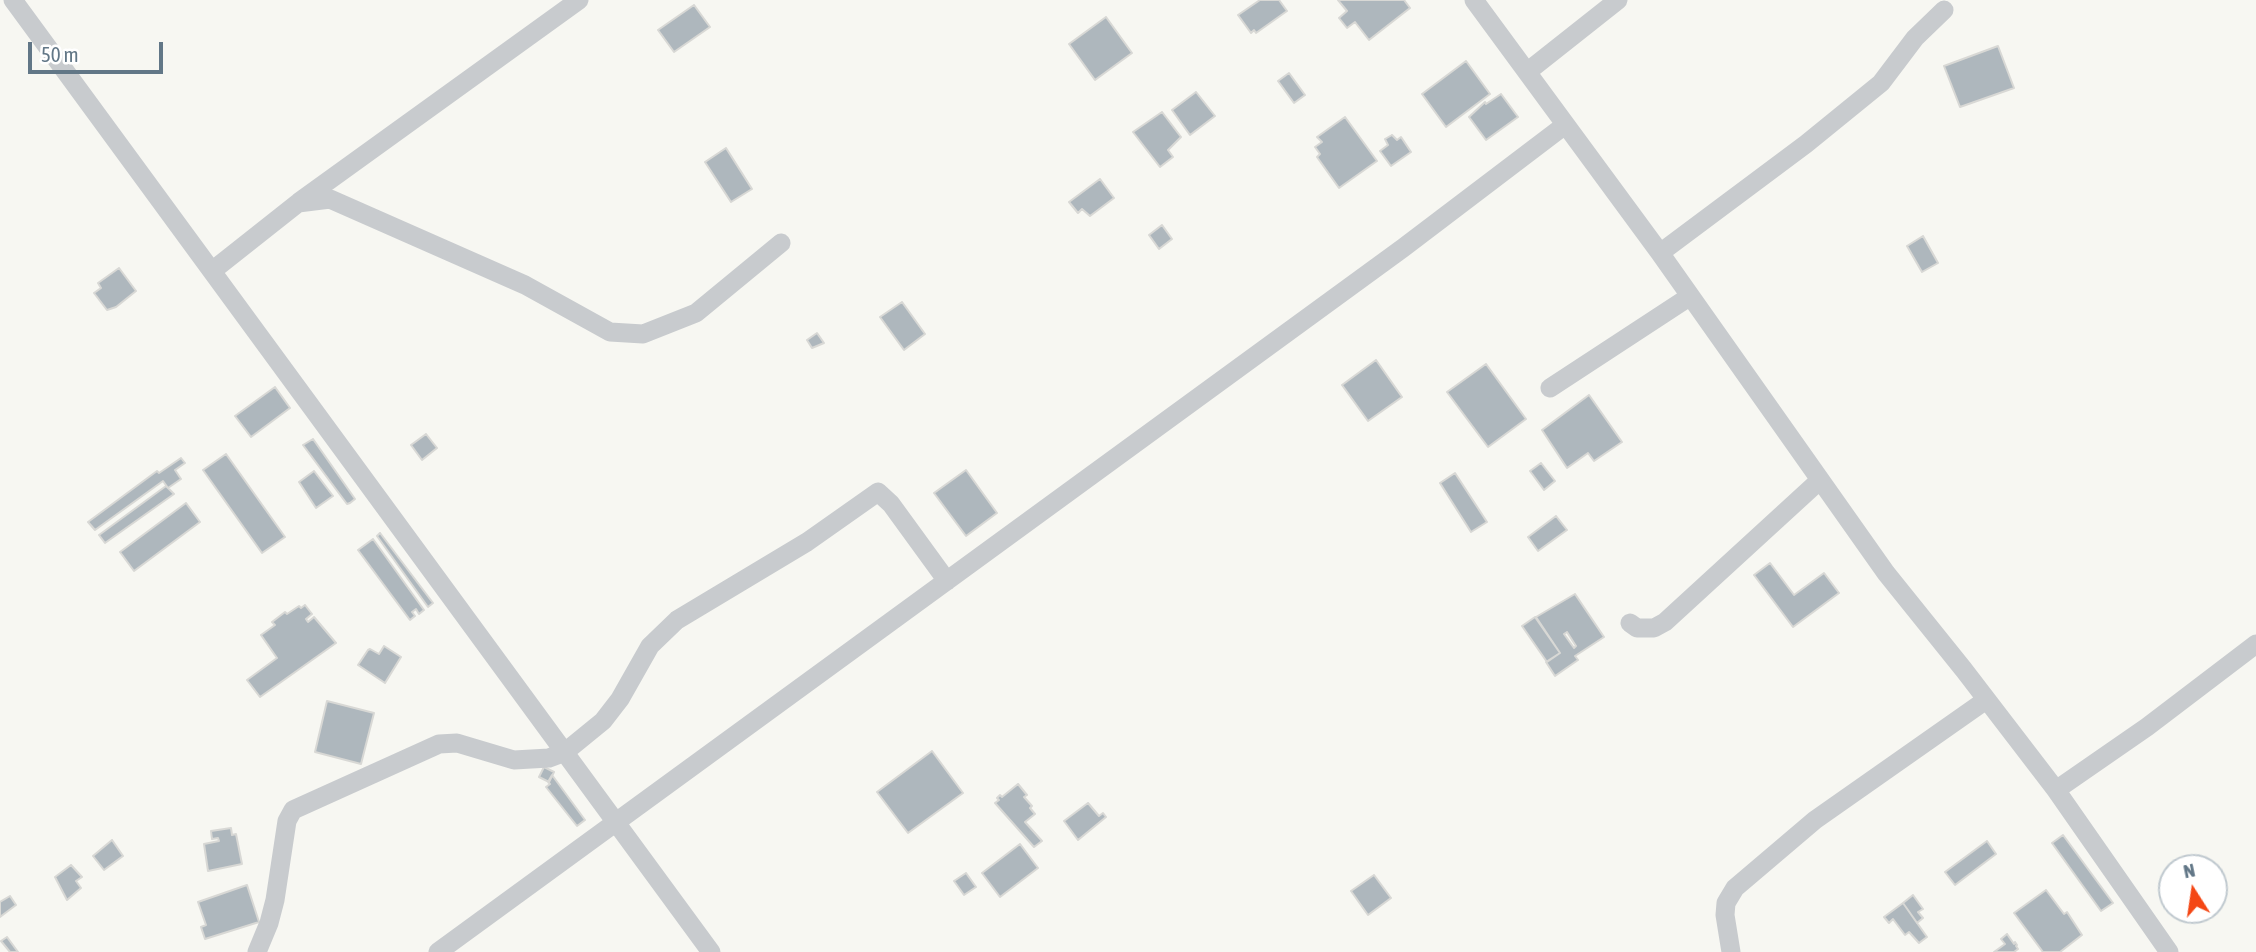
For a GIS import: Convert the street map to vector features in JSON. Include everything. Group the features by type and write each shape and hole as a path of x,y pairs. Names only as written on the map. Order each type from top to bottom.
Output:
{"street":[{"path":"13,0 711,952"},
{"path":"212,271 298,203 579,0"},
{"path":"1474,0 1660,253 1885,573 2056,790 2169,952"},
{"path":"1527,72 1618,0"},
{"path":"1660,253 1806,144 1881,83 1914,38 1944,10"},
{"path":"438,952 1403,248 1565,125"},
{"path":"298,203 330,199 352,208 525,285 610,332 643,334 696,313 781,243"},
{"path":"1550,388 1689,297"},
{"path":"1630,623 1637,628 1654,628 1665,622 1820,480"},
{"path":"257,952 272,912 287,821 293,810 439,744 457,743 514,760 549,758 565,752 603,721 620,698 650,646 677,620 807,542 878,492 891,504 947,581"},
{"path":"2056,790 2147,727 2256,644"},
{"path":"1731,952 1725,915 1726,903 1735,888 1815,820 1986,700"}],"building":[{"path":"1260,0 1279,0 1287,11 1256,33 1254,30 1251,33 1238,15"},
{"path":"1338,0 1404,0 1410,8 1369,40 1355,22 1347,28 1339,18 1347,11"},
{"path":"694,5 710,27 674,52 658,30"},
{"path":"1106,17 1132,53 1095,80 1069,44"},
{"path":"1998,46 2014,88 1960,107 1944,66"},
{"path":"1466,61 1490,94 1446,127 1422,94"},
{"path":"1289,73 1305,95 1294,103 1278,81"},
{"path":"1196,92 1215,116 1190,135 1172,110"},
{"path":"1501,94 1518,117 1486,140 1469,117 1485,102 1486,104"},
{"path":"1162,112 1181,137 1168,150 1173,157 1160,167 1133,132"},
{"path":"1345,117 1377,161 1339,188 1317,157 1320,154 1315,147 1322,142 1317,137"},
{"path":"1392,135 1397,140 1401,137 1411,152 1391,166 1380,151 1388,145 1385,139"},
{"path":"726,148 752,189 731,202 705,162"},
{"path":"1100,179 1114,198 1090,216 1082,209 1078,213 1069,202"},
{"path":"1162,225 1172,239 1159,249 1149,235"},
{"path":"1923,236 1938,263 1922,272 1907,246"},
{"path":"119,268 136,291 116,307 107,310 94,293 101,288 98,283"},
{"path":"902,302 925,334 904,350 880,317"},
{"path":"817,333 824,343 812,348 807,340"},
{"path":"1376,360 1402,397 1368,421 1342,385"},
{"path":"1486,364 1526,419 1488,447 1447,392"},
{"path":"275,387 290,408 251,437 235,416"},
{"path":"1589,395 1622,442 1594,461 1588,453 1567,468 1542,430"},
{"path":"426,434 437,448 422,460 411,445"},
{"path":"313,439 355,499 350,503 347,504 303,445"},
{"path":"226,454 285,537 262,553 203,470"},
{"path":"181,458 185,463 175,470 181,479 168,488 163,481 95,530 88,522 157,471 159,473"},
{"path":"1541,463 1555,481 1544,490 1530,471"},
{"path":"966,470 997,513 966,536 934,493"},
{"path":"314,471 333,496 316,508 299,482"},
{"path":"1455,473 1487,522 1471,532 1440,483"},
{"path":"166,486 174,494 105,543 99,535"},
{"path":"186,503 200,522 134,571 120,552"},
{"path":"1556,516 1567,530 1538,551 1528,537"},
{"path":"380,533 433,603 428,607 377,536"},
{"path":"373,539 424,610 419,614 416,609 412,612 415,616 410,620 358,550"},
{"path":"1770,563 1794,595 1824,573 1839,593 1793,627 1754,575"},
{"path":"1575,594 1604,637 1575,656 1578,660 1555,676 1546,662 1560,653 1536,617","holes":["1567,632 1576,646 1574,648 1564,634"]},
{"path":"305,605 312,614 306,619 308,622 314,617 336,643 260,697 247,680 277,658 261,635 275,625 272,622 285,612 287,614"},
{"path":"1535,617 1560,653 1547,662 1522,626"},
{"path":"384,646 401,657 385,683 358,665 368,650 379,654"},
{"path":"327,701 374,713 361,764 315,752"},
{"path":"932,751 963,793 908,833 877,792"},
{"path":"544,767 554,772 549,782 539,777"},
{"path":"552,775 585,820 577,826 546,787 550,784 548,782"},
{"path":"1018,784 1027,795 1024,797 1035,814 1025,822 1042,841 1034,847 995,803 1000,795 1002,797"},
{"path":"1088,803 1099,816 1103,813 1106,817 1078,840 1064,821"},
{"path":"231,828 232,835 236,834 242,864 208,871 204,844 219,841 218,838 212,839 211,831"},
{"path":"2063,835 2113,903 2101,911 2052,843"},
{"path":"112,840 123,856 104,870 93,856"},
{"path":"1987,841 1996,854 1955,885 1945,872"},
{"path":"1020,844 1038,868 1000,897 982,873"},
{"path":"71,865 82,877 76,881 81,888 67,900 55,877"},
{"path":"966,873 976,887 964,895 954,881"},
{"path":"1374,875 1391,898 1368,915 1351,891"},
{"path":"247,885 259,922 205,939 201,927 206,925 198,902"},
{"path":"2046,890 2064,914 2067,912 2082,935 2060,952 2043,952 2014,913"},
{"path":"1913,895 1923,909 1918,912 1923,918 1917,923 1903,903"},
{"path":"10,896 16,905 0,917 0,902"},
{"path":"1903,903 1927,937 1919,943 1909,932 1905,935 1893,919 1889,923 1884,917"},
{"path":"2007,934 2018,949 2014,952 1994,952 2005,944 2001,939"},
{"path":"7,937 18,952 10,952 1,941"}]}
